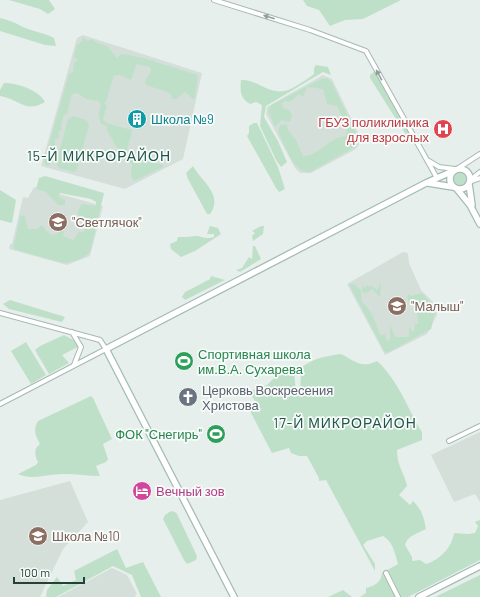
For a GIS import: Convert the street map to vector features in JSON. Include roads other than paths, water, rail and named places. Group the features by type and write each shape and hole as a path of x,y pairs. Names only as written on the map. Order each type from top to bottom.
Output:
{"street":[{"path":"214,0 310,30 366,51 426,157 436,178"},
{"path":"0,404 455,169 480,154"},
{"path":"426,157 435,165 466,170 469,173 474,211"},
{"path":"455,169 450,180 474,211 480,224"},
{"path":"426,183 455,188 465,188 480,172"},
{"path":"470,182 480,178"},
{"path":"0,313 100,340 234,597"},
{"path":"72,332 77,337 81,346 74,366"},
{"path":"449,441 480,426"},
{"path":"419,597 480,566"},
{"path":"386,573 398,597"}],"place":[{"name":"Школа №9","path":"137,119"},
{"name":"ГБУЗ поликлиника для взрослых","path":"443,129"},
{"name":"\"Светлячок\"","path":"58,222"},
{"name":"\"Малыш\"","path":"397,306"},
{"name":"Спортивная школа им.В.А. Сухарева","path":"184,361"},
{"name":"Церковь Воскресения Христова","path":"188,397"},
{"name":"ФОК \"Снегирь\"","path":"216,434"},
{"name":"Вечный зов","path":"142,491"},
{"name":"Школа №10","path":"38,536"}],"district":[{"name":"15-Й МИКРОРАЙОН","path":"99,155"},
{"name":"17-Й МИКРОРАЙОН","path":"345,422"}]}
